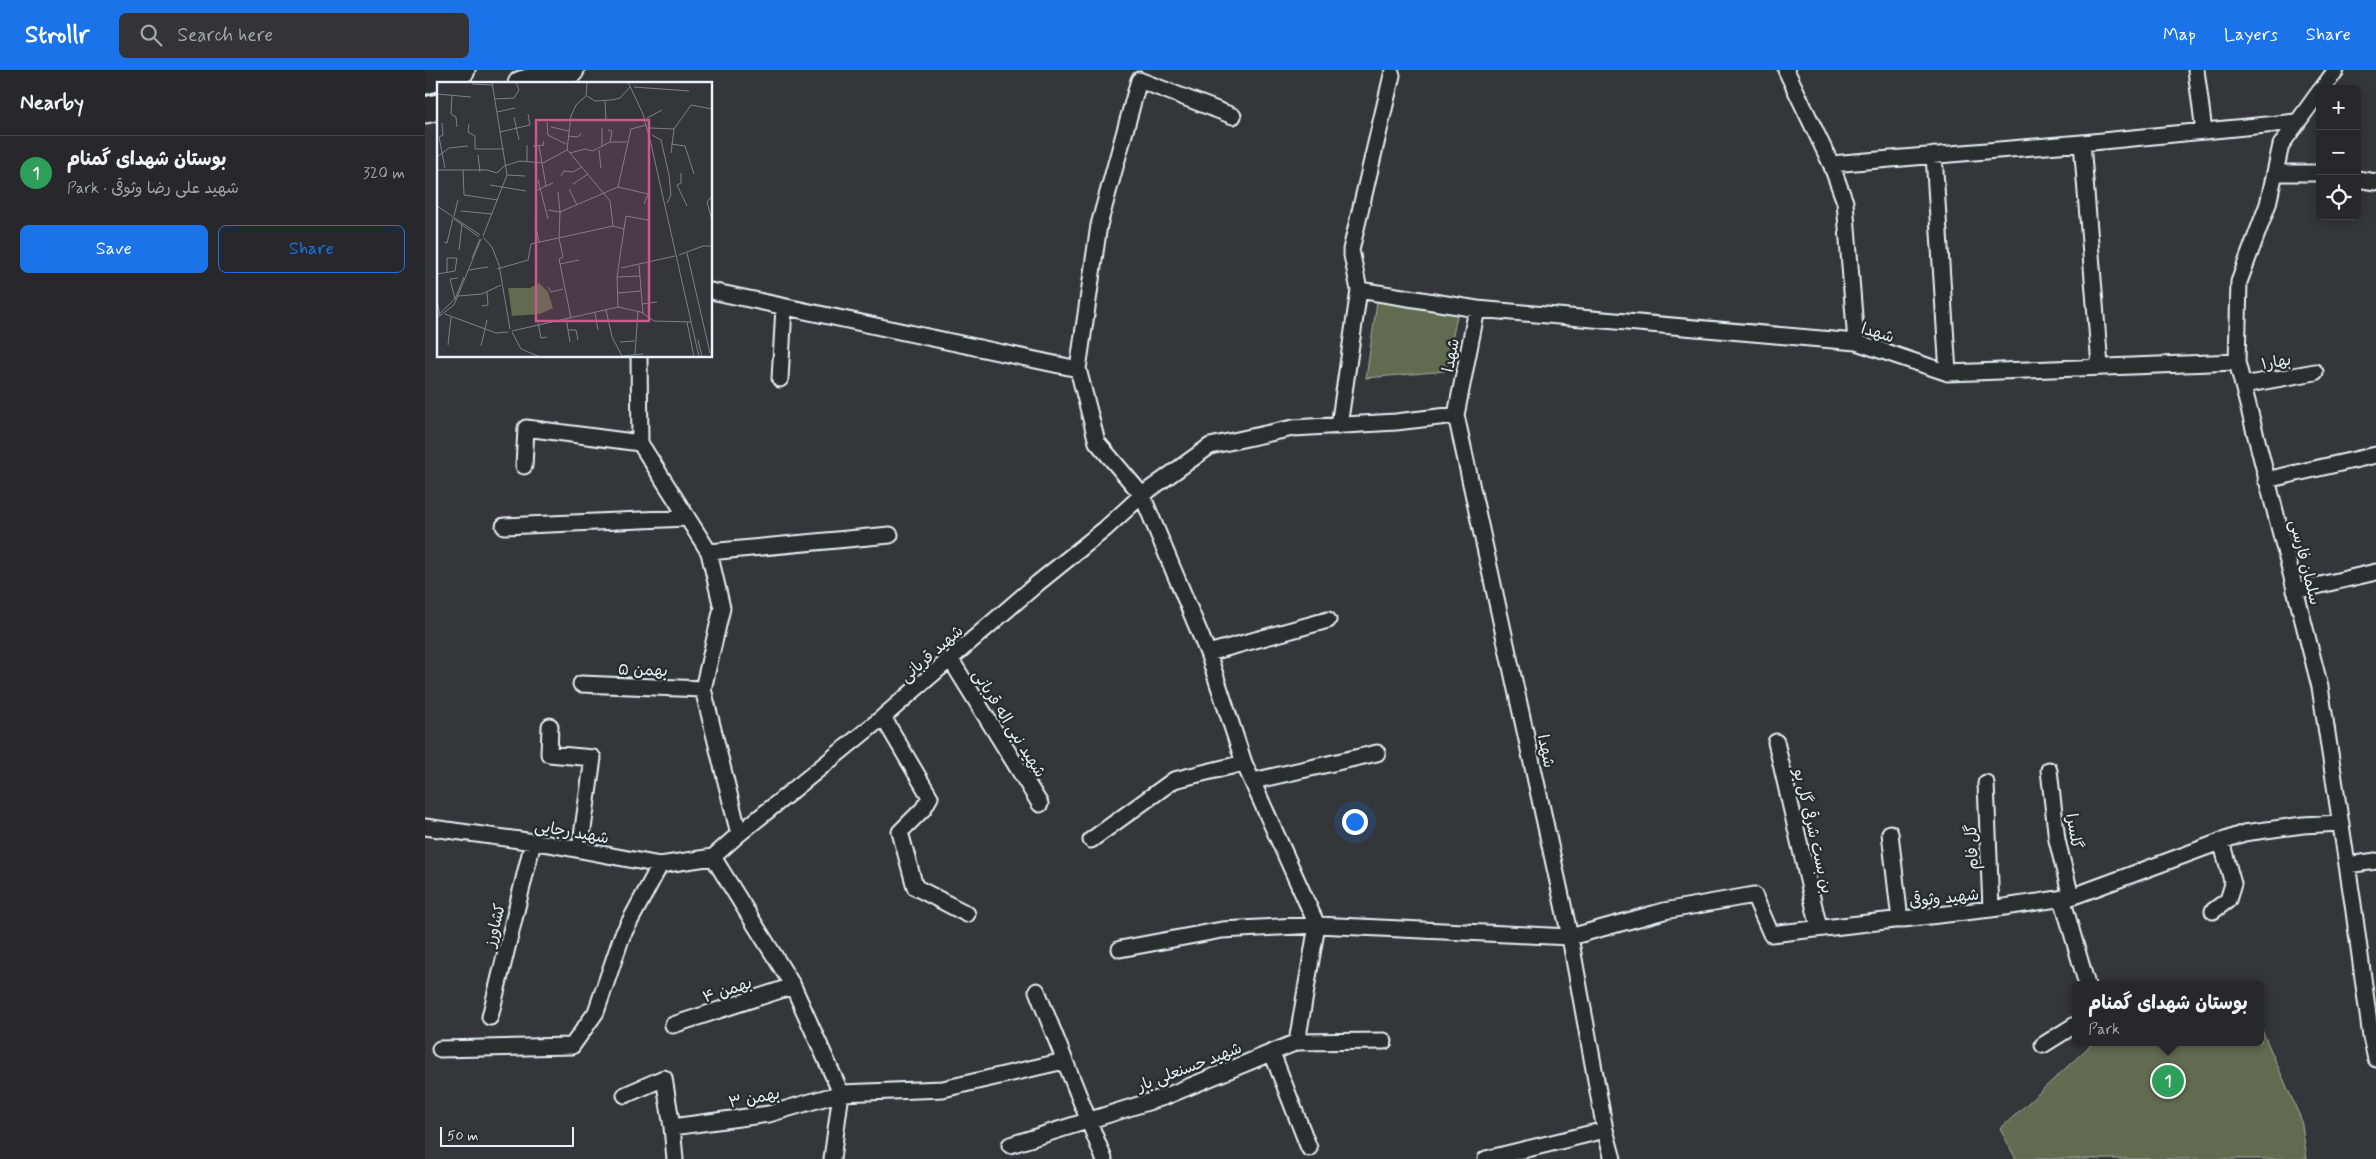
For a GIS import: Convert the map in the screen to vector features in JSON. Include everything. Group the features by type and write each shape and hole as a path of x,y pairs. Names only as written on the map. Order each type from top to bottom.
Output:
{"highway":[{"path":"425,81 462,70"},
{"path":"528,82 571,70"}],"street":[{"path":"1786,70 1831,164 1845,202 1856,342"},
{"path":"2196,70 2204,132"},
{"name":"سلمان فارسی","path":"2325,85 2336,70"},
{"path":"1339,426 1359,290 1351,250 1392,76"},
{"path":"1233,116 1139,80 1099,225 1078,369 1097,442 1142,495 1208,653 1244,763 1317,925 1297,1042"},
{"name":"سلمان فارسی","path":"2316,96 2281,145 2268,204 2239,282 2237,362 2320,687 2371,1037 2376,1059"},
{"path":"1831,164 2204,132 2296,122"},
{"path":"2082,143 2100,366"},
{"path":"1934,155 1948,373"},
{"path":"2275,173 2316,173"},
{"path":"2361,180 2376,182"},
{"path":"1359,290 1477,309"},
{"path":"713,291 1078,369"},
{"path":"780,379 784,307"},
{"name":"شهدا","path":"1613,1159 1605,1130 1570,937 1456,415 1477,309 1856,342 1948,373 2237,362"},
{"path":"639,358 641,443 709,552 722,608 703,690 739,834"},
{"name":"بهار۱","path":"2243,385 2315,372"},
{"name":"شهید قربانی","path":"713,857 951,660 1142,495 1210,446 1293,428 1396,422 1456,415"},
{"path":"524,466 526,428 641,443"},
{"path":"2266,480 2376,455"},
{"path":"504,526 687,518"},
{"path":"709,552 890,536"},
{"path":"2295,591 2376,572"},
{"path":"1208,653 1328,620"},
{"name":"شهید نبی اله قربانی","path":"951,660 1039,804"},
{"name":"بهمن ۵","path":"581,684 703,690"},
{"path":"883,717 931,798 900,832 915,887 967,914"},
{"path":"550,726 549,754 593,758 580,850"},
{"name":"بن بست شرقی گل بو","path":"1776,742 1819,928"},
{"path":"1253,781 1377,753"},
{"path":"1091,840 1174,780 1244,763"},
{"name":"گلسرا","path":"2049,770 2066,897 2086,981"},
{"name":"گل فام","path":"1986,783 1991,910"},
{"name":"شهید وثوقی","path":"1570,937 1664,911 1754,895 1771,934 1991,910 2066,897 2244,833 2303,825 2341,823"},
{"name":"شهید رجایی","path":"425,827 533,842 660,865 713,857"},
{"path":"1890,833 1899,920"},
{"path":"2213,911 2228,900 2233,884 2221,841"},
{"name":"کشاورز","path":"490,1017 533,842"},
{"path":"713,857 793,986 841,1093 832,1159"},
{"path":"2347,865 2376,861"},
{"path":"440,1049 572,1046 596,1012 622,936 660,865"},
{"path":"1120,949 1222,930 1317,925 1570,937"},
{"name":"بهمن ۴","path":"673,1025 793,986"},
{"path":"1037,991 1104,1159"},
{"path":"2043,1045 2072,1027"},
{"name":"شهید حسنعلی بار","path":"1010,1146 1164,1097 1297,1042 1384,1041"},
{"path":"1272,1052 1309,1148"},
{"name":"بهمن ۳","path":"672,1127 769,1114 841,1093 943,1089 1064,1061"},
{"path":"625,1095 663,1078 672,1127 675,1159"},
{"path":"1486,1159 1605,1130"}],"green space":[{"path":"1379,288 1459,305 1446,371 1366,378"},
{"path":"2264,1035 2301,1119 2307,1159 2016,1159 2000,1129 2090,1046 2264,1046"}],"place":[{"name":"بوستان شهدای گمنام","path":"2168,1081"}]}
